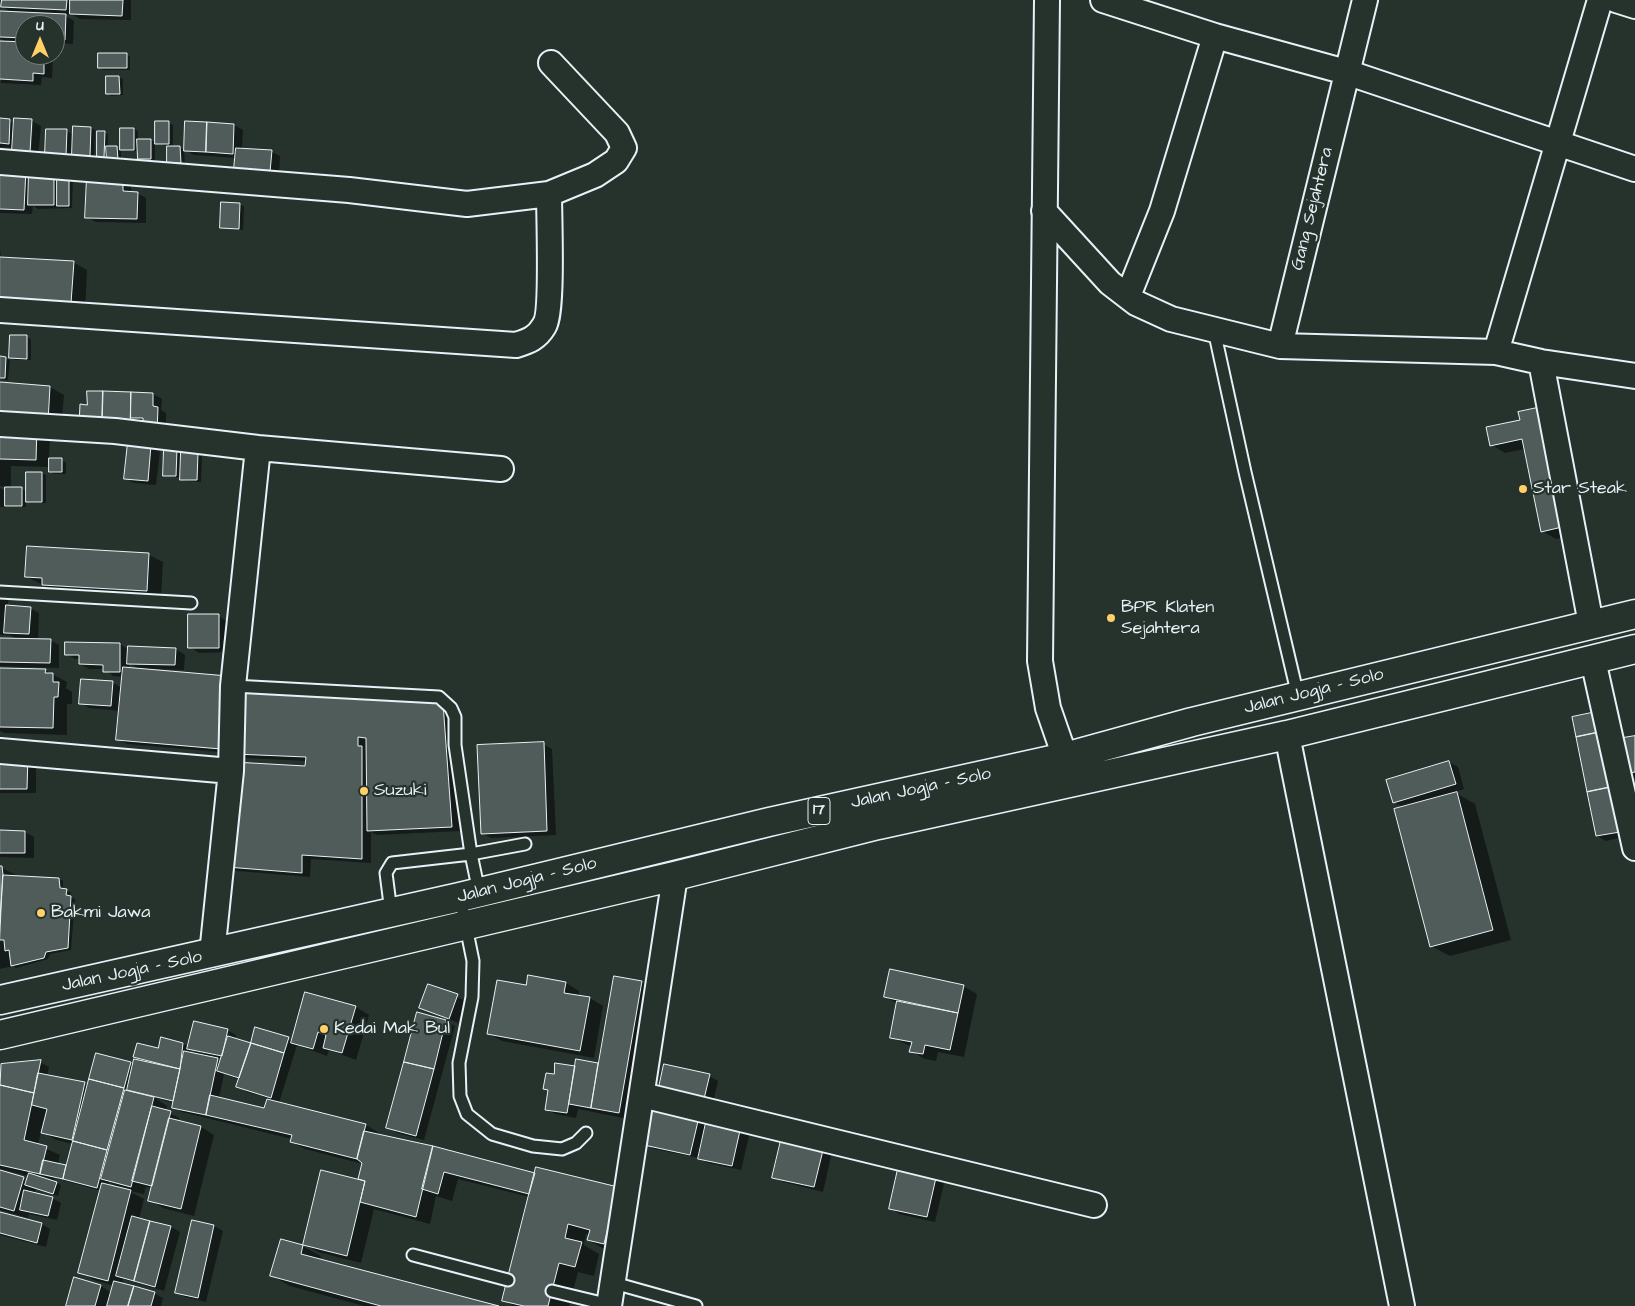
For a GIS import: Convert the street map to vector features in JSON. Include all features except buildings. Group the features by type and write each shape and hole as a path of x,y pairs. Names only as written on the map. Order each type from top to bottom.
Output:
{"highway":[{"name":"Jalan Jogja - Solo","path":"0,1000 470,895 769,822 1065,757 1192,722 1635,614"},
{"name":"Jalan Jogja - Solo","path":"0,1035 675,876 878,825 1287,735 1635,650"}],"street":[{"path":"1047,0 1040,661 1048,708 1065,757"},
{"name":"Gang Sejahtera","path":"1280,346 1365,0"},
{"path":"1496,352 1600,0"},
{"path":"1616,0 1635,6"},
{"path":"1111,1 1215,36 1346,72 1635,169"},
{"path":"1128,296 1162,211 1215,36"},
{"path":"0,162 349,190 467,204 549,194 595,175 616,161 624,148 617,133 551,63"},
{"path":"0,310 516,345 534,340 546,324 549,287 549,194"},
{"path":"1044,211 1110,283 1136,303 1171,319 1280,346 1496,352 1541,362 1635,376"},
{"path":"1541,362 1591,624"},
{"path":"0,424 115,431 258,448 501,469"},
{"path":"212,954 231,771 233,686 258,448"},
{"path":"1593,660 1635,848"},
{"path":"1287,735 1402,1306"},
{"path":"0,751 231,771"},
{"path":"611,1298 675,876"},
{"path":"642,1095 1094,1205"}],"lane":[{"path":"1214,330 1245,472 1298,696"},
{"path":"0,592 191,603"},
{"path":"233,686 429,695 446,702 454,717 455,745 470,854 470,895 466,925 473,961 472,997 458,1063 460,1096 466,1114 492,1134 533,1146 562,1149 576,1143 586,1133"},
{"path":"391,913 386,873 389,865 526,844"},
{"path":"413,1255 508,1280"},
{"path":"552,1291 696,1306"}],"place":[{"name":"Star Steak","path":"1523,489"},
{"name":"BPR Klaten Sejahtera","path":"1111,618"},
{"name":"Suzuki","path":"364,791"},
{"name":"Bakmi Jawa","path":"41,913"},
{"name":"Kedai Mak Bul","path":"324,1029"}]}
